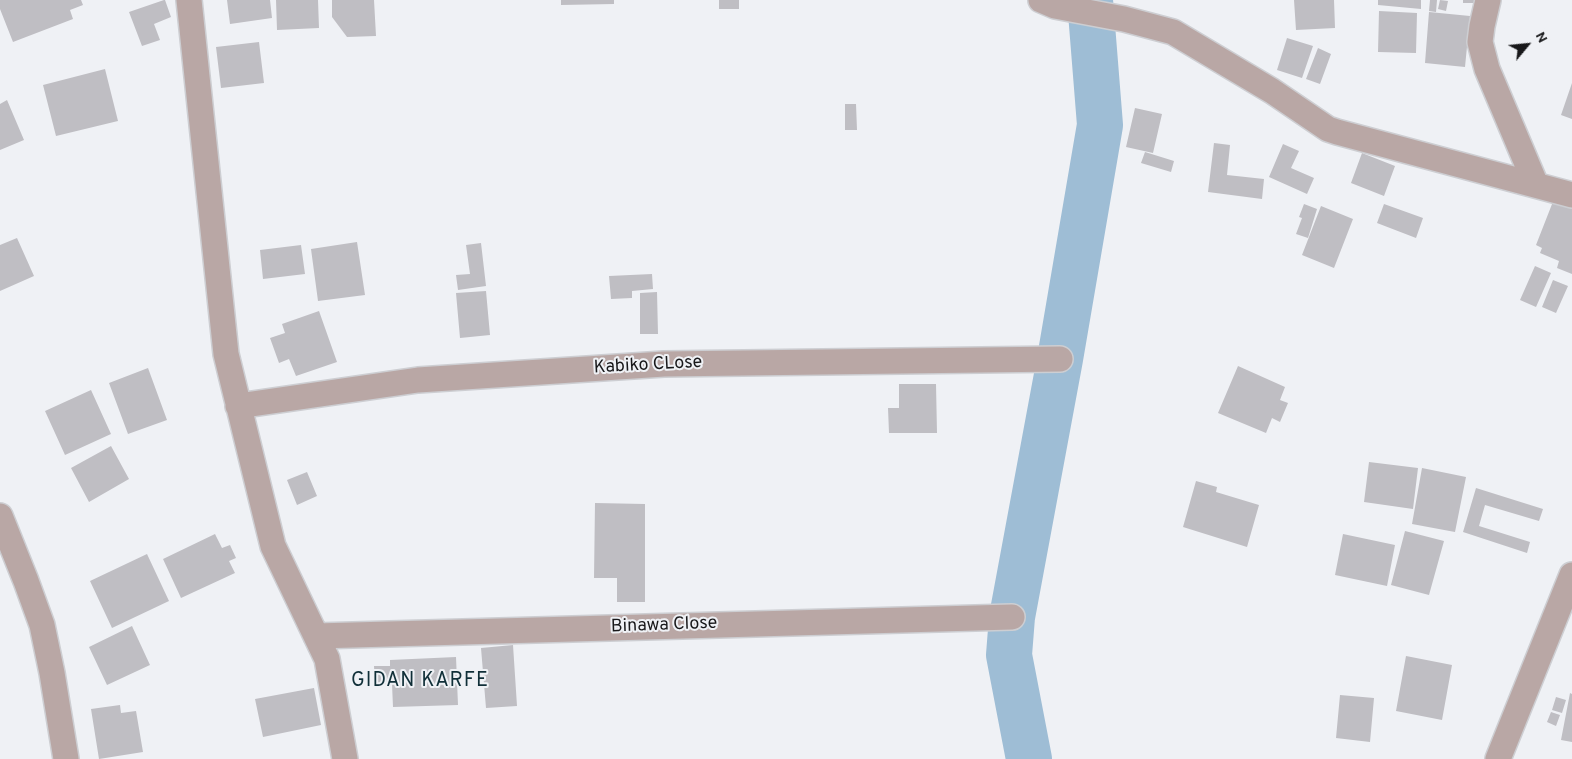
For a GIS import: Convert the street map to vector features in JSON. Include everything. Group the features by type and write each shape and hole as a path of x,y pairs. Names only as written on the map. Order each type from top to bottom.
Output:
{"street":[{"path":"189,0 226,354 273,546 326,659 345,759"},
{"path":"1041,0 1056,6 1124,19 1174,32 1272,91 1328,129 1572,195"},
{"path":"1488,0 1480,42 1487,70 1536,185"},
{"name":"Kabiko CLose","path":"238,406 418,380 664,364 1060,359"},
{"path":"0,516 42,625 66,759"},
{"path":"1498,759 1572,575"},
{"name":"Binawa Close","path":"316,636 1012,617"}],"building":[{"path":"0,0 81,0 83,5 70,10 73,19 13,42 0,9"},
{"path":"165,0 171,17 154,24 160,40 142,46 129,12"},
{"path":"227,0 270,0 272,18 230,24"},
{"path":"276,0 318,0 319,28 277,30"},
{"path":"332,0 374,0 376,36 347,37 332,17"},
{"path":"561,0 614,0 614,4 561,5"},
{"path":"719,0 739,0 739,9 719,9"},
{"path":"1294,0 1334,0 1335,28 1296,30"},
{"path":"1378,0 1421,0 1421,9 1378,5"},
{"path":"1430,0 1437,0 1436,12 1429,11"},
{"path":"1440,0 1448,1 1446,11 1438,9"},
{"path":"1463,0 1477,0 1477,3 1463,3"},
{"path":"1379,11 1417,13 1416,53 1378,52"},
{"path":"1429,12 1470,16 1465,67 1425,63"},
{"path":"1287,38 1313,46 1302,78 1277,70"},
{"path":"259,42 264,83 221,88 216,47"},
{"path":"1318,48 1331,54 1320,84 1306,79"},
{"path":"105,69 118,121 56,136 43,85"},
{"path":"1572,83 1572,119 1561,115"},
{"path":"7,100 24,140 0,150 0,104"},
{"path":"845,104 856,104 857,130 845,130"},
{"path":"1135,108 1162,114 1153,153 1126,147"},
{"path":"1214,143 1230,145 1227,175 1264,179 1262,199 1208,192"},
{"path":"1283,144 1299,151 1291,168 1314,178 1307,194 1269,177"},
{"path":"1145,152 1174,161 1171,172 1141,163"},
{"path":"1362,153 1395,166 1384,196 1351,183"},
{"path":"1554,199 1572,207 1572,274 1557,268 1559,261 1540,253 1542,248 1536,245"},
{"path":"1304,204 1317,209 1308,238 1296,234 1302,218 1299,217"},
{"path":"1384,204 1423,218 1416,238 1377,223"},
{"path":"1321,206 1353,219 1334,268 1302,255"},
{"path":"17,238 34,276 0,291 0,245"},
{"path":"357,242 365,295 318,301 311,249"},
{"path":"481,243 486,286 458,290 456,275 470,274 466,245"},
{"path":"301,245 305,274 263,279 260,250"},
{"path":"1535,266 1551,273 1536,307 1520,300"},
{"path":"652,274 653,289 632,291 632,298 611,299 609,276"},
{"path":"1553,280 1568,286 1556,313 1542,307"},
{"path":"486,291 490,335 460,338 456,293"},
{"path":"657,292 658,334 640,334 640,293"},
{"path":"319,311 337,362 296,376 289,359 279,363 270,338 285,333 282,324"},
{"path":"1238,366 1285,387 1280,400 1288,403 1280,422 1272,418 1266,433 1218,413"},
{"path":"148,368 167,420 128,434 109,383"},
{"path":"899,384 936,384 937,433 889,433 888,408 899,408"},
{"path":"91,390 111,434 65,455 45,411"},
{"path":"111,446 129,479 89,502 71,468"},
{"path":"1369,462 1418,468 1413,509 1364,502"},
{"path":"1422,468 1466,477 1455,532 1412,524"},
{"path":"307,472 317,496 297,505 287,480"},
{"path":"1196,481 1217,487 1216,492 1259,505 1247,547 1183,527"},
{"path":"1476,488 1543,509 1539,521 1485,505 1479,526 1530,542 1527,553 1463,532"},
{"path":"595,503 645,504 645,602 617,602 617,578 594,578"},
{"path":"1405,531 1444,541 1429,595 1391,585"},
{"path":"215,534 222,548 230,545 236,558 229,561 235,573 181,598 163,559"},
{"path":"1343,534 1395,545 1387,586 1335,575"},
{"path":"147,554 169,601 112,628 90,581"},
{"path":"132,626 150,665 107,685 89,647"},
{"path":"513,645 517,706 486,708 481,648"},
{"path":"1406,656 1452,665 1442,720 1396,711"},
{"path":"456,657 458,705 393,707 392,684 375,685 374,666 390,666 390,660"},
{"path":"314,688 321,725 263,737 255,699"},
{"path":"1570,693 1572,694 1572,742 1561,740"},
{"path":"1340,695 1374,698 1370,742 1336,738"},
{"path":"1556,697 1566,700 1562,713 1552,710"},
{"path":"120,705 121,713 136,711 143,752 99,759 91,709"},
{"path":"1551,712 1560,715 1556,726 1547,722"}],"waterway":[{"path":"1029,759 1009,655 1012,617 1060,359 1100,125 1090,0"}],"district":[{"name":"GIDAN KARFE","path":"420,682"}]}
